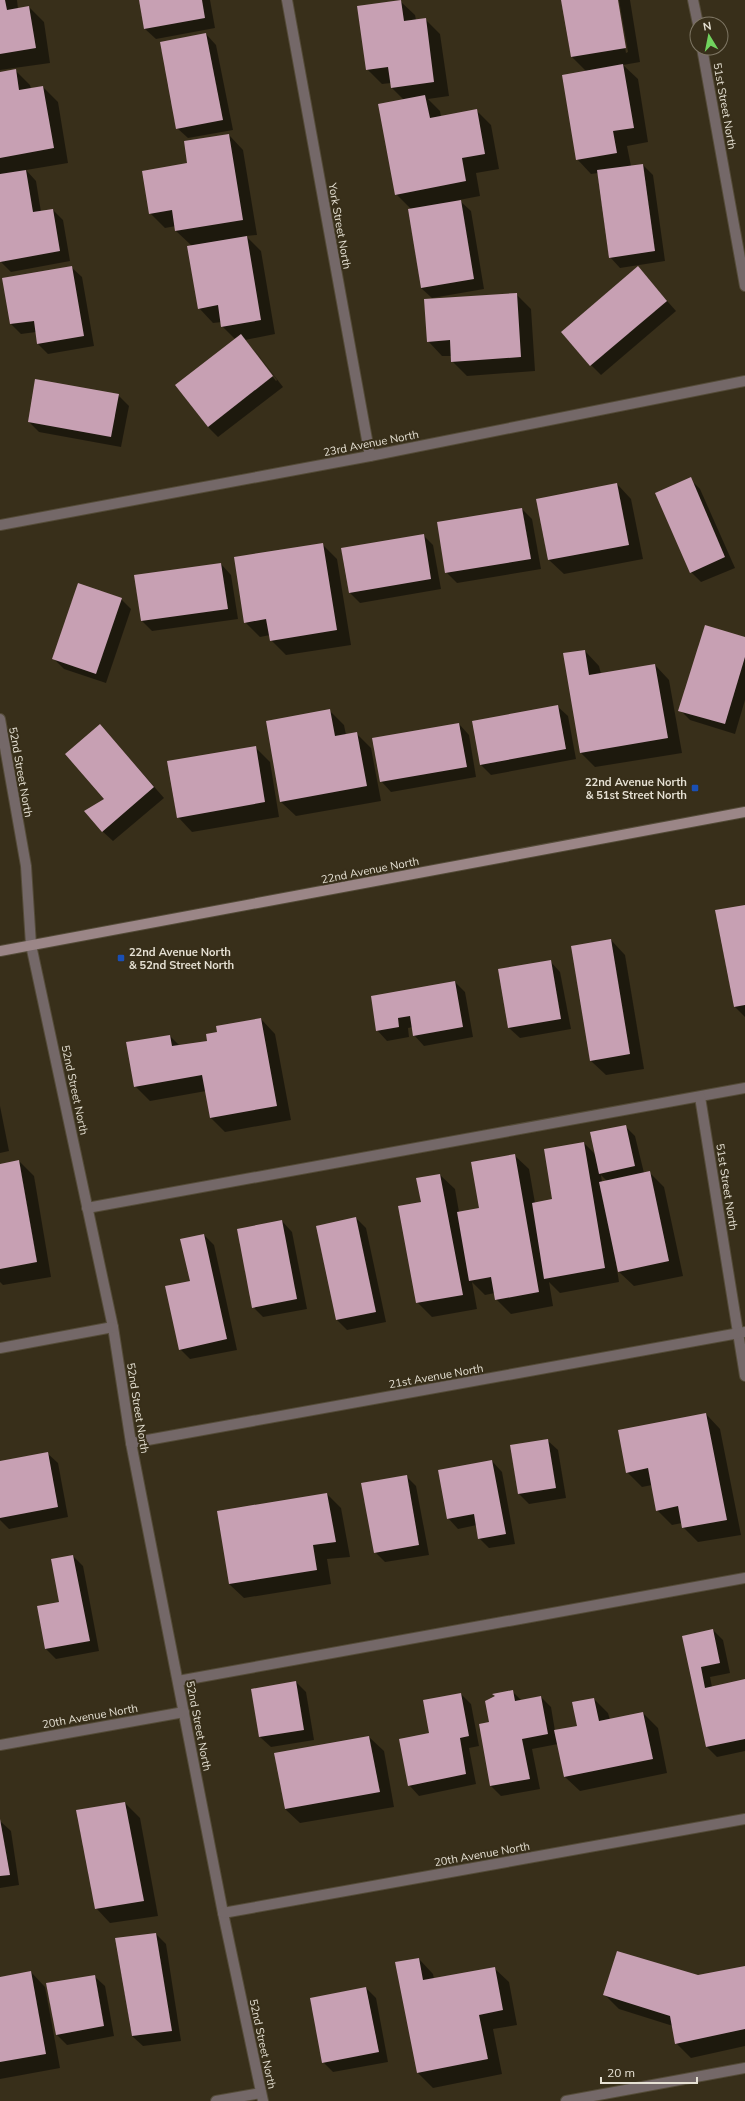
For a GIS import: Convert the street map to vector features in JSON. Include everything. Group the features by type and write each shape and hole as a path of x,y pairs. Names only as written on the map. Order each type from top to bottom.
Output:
{"main road":[{"name":"22nd Avenue North","path":"0,951 745,812"}],"street":[{"name":"York Street North","path":"287,0 370,456"},
{"path":"693,0 696,16"},
{"name":"51st Street North","path":"703,56 745,286"},
{"name":"23rd Avenue North","path":"0,525 370,456 745,381"},
{"name":"52nd Street North","path":"0,719 26,866 31,945 113,1327 131,1443 223,1913 262,2097"},
{"path":"88,1208 745,1088"},
{"name":"51st Street North","path":"700,1097 742,1333 745,1376"},
{"path":"0,1348 113,1327"},
{"name":"21st Avenue North","path":"131,1443 742,1333"},
{"path":"178,1681 745,1578"},
{"name":"20th Avenue North","path":"0,1745 184,1712"},
{"name":"20th Avenue North","path":"223,1913 745,1819"},
{"path":"566,2101 745,2068"},
{"path":"216,2101 262,2097"}],"building":[{"path":"0,0 5,0 7,10 29,6 36,48 0,54"},
{"path":"139,0 202,0 205,18 144,29"},
{"path":"401,0 404,21 426,18 434,82 391,88 388,67 366,70 357,6"},
{"path":"561,0 618,0 626,48 571,57"},
{"path":"206,33 223,120 176,129 160,42"},
{"path":"623,64 634,128 613,131 617,153 576,160 562,75"},
{"path":"16,69 19,90 43,86 54,148 0,158 0,72"},
{"path":"425,95 430,118 477,109 485,154 462,158 466,181 395,195 378,104"},
{"path":"229,134 243,220 175,231 172,210 149,214 142,171 187,163 184,141"},
{"path":"643,164 655,251 609,258 597,170"},
{"path":"26,170 33,212 53,209 60,251 0,262 0,174"},
{"path":"461,200 474,279 421,288 408,209"},
{"path":"247,236 261,320 221,327 218,305 198,309 187,246"},
{"path":"72,266 84,336 37,344 34,321 10,324 2,278"},
{"path":"638,266 667,301 590,366 561,332"},
{"path":"517,293 521,357 451,362 450,340 427,342 424,299"},
{"path":"241,334 273,376 208,427 175,385"},
{"path":"35,379 119,394 111,437 28,422"},
{"path":"691,477 725,557 690,573 655,493"},
{"path":"617,483 629,545 548,560 536,499"},
{"path":"522,508 531,559 445,573 437,522"},
{"path":"424,534 431,579 349,593 341,548"},
{"path":"323,543 337,630 270,641 266,619 244,623 234,557"},
{"path":"221,563 228,609 141,621 134,575"},
{"path":"78,583 122,598 96,674 52,659"},
{"path":"705,625 745,637 745,657 725,724 678,711"},
{"path":"585,650 589,675 655,664 668,738 580,753 563,653"},
{"path":"558,705 566,749 480,765 472,721"},
{"path":"330,709 335,736 357,732 367,786 280,802 266,721"},
{"path":"459,723 467,767 380,782 372,738"},
{"path":"100,724 154,787 102,832 84,811 104,799 65,754"},
{"path":"256,746 265,802 177,818 167,761"},
{"path":"745,905 745,1005 734,1007 715,910"},
{"path":"611,939 630,1054 590,1061 571,946"},
{"path":"551,960 561,1019 508,1028 498,969"},
{"path":"455,981 463,1027 413,1036 410,1016 398,1018 399,1027 376,1031 371,996"},
{"path":"261,1018 277,1106 210,1118 202,1075 134,1087 126,1042 170,1035 172,1046 207,1041 206,1034 217,1032 216,1026"},
{"path":"626,1125 635,1166 599,1174 590,1132"},
{"path":"584,1142 605,1268 544,1279 532,1203 552,1199 544,1149"},
{"path":"515,1154 539,1292 495,1300 491,1277 469,1281 457,1212 479,1208 471,1162"},
{"path":"19,1160 37,1262 0,1269 0,1164"},
{"path":"650,1171 669,1261 618,1272 599,1182"},
{"path":"440,1174 463,1295 416,1303 398,1206 421,1202 416,1178"},
{"path":"356,1217 376,1312 336,1320 316,1226"},
{"path":"282,1220 297,1299 252,1308 237,1229"},
{"path":"204,1234 227,1339 179,1350 165,1286 190,1281 180,1239"},
{"path":"706,1413 727,1520 682,1528 678,1506 656,1511 648,1468 626,1473 618,1430"},
{"path":"548,1439 556,1488 518,1494 510,1445"},
{"path":"48,1452 58,1507 0,1518 0,1461"},
{"path":"492,1460 506,1534 478,1539 474,1514 447,1519 438,1470"},
{"path":"407,1475 419,1545 374,1553 361,1483"},
{"path":"327,1493 336,1542 313,1545 317,1570 229,1584 217,1511"},
{"path":"73,1555 90,1641 45,1649 37,1606 59,1602 51,1559"},
{"path":"713,1629 720,1663 701,1667 705,1688 745,1679 745,1739 706,1747 682,1636"},
{"path":"296,1681 304,1730 259,1737 251,1689"},
{"path":"513,1690 515,1701 541,1696 548,1734 522,1739 530,1779 490,1786 479,1724 489,1722 485,1701 495,1696 492,1694"},
{"path":"461,1693 469,1736 460,1738 466,1774 408,1786 399,1739 429,1733 423,1700"},
{"path":"594,1698 599,1721 643,1712 653,1759 564,1777 554,1730 577,1726 572,1702"},
{"path":"369,1736 380,1792 285,1809 274,1753"},
{"path":"125,1802 144,1901 95,1909 76,1810"},
{"path":"0,1819 10,1875 0,1876"},
{"path":"156,1933 172,2031 132,2036 115,1938"},
{"path":"617,1951 698,1975 745,1966 745,2029 675,2044 670,2016 603,1995"},
{"path":"419,1958 423,1980 495,1967 503,2010 479,2015 488,2059 417,2073 395,1962"},
{"path":"31,1971 46,2054 0,2062 0,1977"},
{"path":"95,1975 104,2026 56,2035 46,1983"},
{"path":"366,1987 379,2052 322,2063 310,1998"}],"place":[{"name":"22nd Avenue North & 51st Street North","path":"695,788"},
{"name":"22nd Avenue North & 52nd Street North","path":"121,958"}]}
